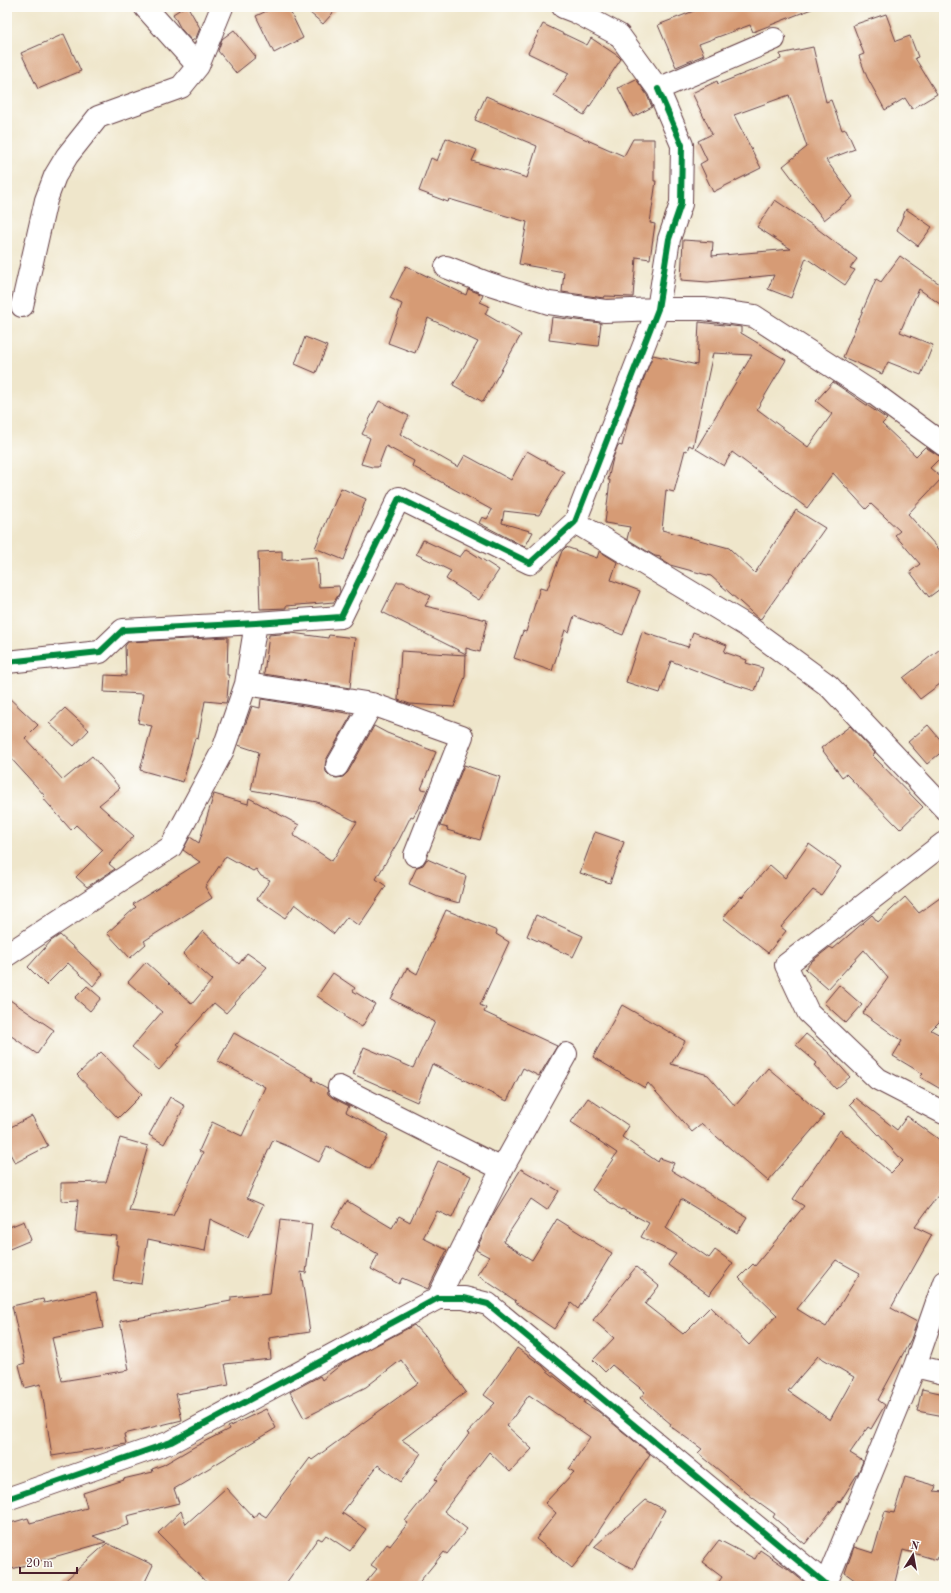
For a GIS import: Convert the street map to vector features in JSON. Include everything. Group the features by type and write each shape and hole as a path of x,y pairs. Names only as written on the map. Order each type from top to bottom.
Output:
{"street":[{"path":"145,7 198,66"},
{"path":"22,306 46,200 55,176 67,156 98,117 181,87 198,66 222,7"},
{"path":"7,662 100,652 123,630 341,617 399,498 530,563 575,522 658,309 669,239 681,204 682,145 658,89 619,35 576,12 563,7"},
{"path":"658,89 774,39"},
{"path":"446,267 487,283 549,303 605,311 704,309 754,316 876,395 944,445"},
{"path":"575,522 747,626 830,686 944,808"},
{"path":"7,954 171,847 223,750 246,684 256,623"},
{"path":"246,684 372,704 462,736 415,855"},
{"path":"336,766 372,704"},
{"path":"944,843 786,966 808,1012 878,1079 944,1113"},
{"path":"438,1298 502,1169 566,1054"},
{"path":"339,1087 502,1169"},
{"path":"7,1499 171,1442 438,1298 464,1298 488,1304 825,1585 915,1366 944,1282"},
{"path":"915,1366 944,1373"}],"building":[{"path":"184,7 188,7 200,28 196,38 192,41 181,29 173,14"},
{"path":"275,7 288,7 303,38 274,53 256,16"},
{"path":"303,7 338,7 323,24"},
{"path":"704,7 814,8 753,32 750,25 699,44 704,55 676,67 658,25"},
{"path":"886,14 896,41 910,36 918,57 915,58 937,94 912,109 905,98 885,110 867,77 859,56 864,54 853,25"},
{"path":"543,24 587,45 591,38 621,59 584,115 554,96 569,73 528,53"},
{"path":"234,30 256,57 236,73 218,51 222,39"},
{"path":"64,34 81,71 38,89 21,53"},
{"path":"813,47 826,102 831,100 842,130 846,129 855,149 826,160 853,197 824,220 783,166 807,147 789,95 734,115 761,168 713,192 700,164 707,160 698,141 712,134 692,93 717,81 718,84 781,59 780,54"},
{"path":"636,79 647,95 652,107 633,117 618,88"},
{"path":"486,96 624,156 633,139 654,139 654,181 656,181 650,223 655,224 650,259 636,257 633,297 605,296 604,298 562,292 564,272 519,264 527,222 449,199 448,202 419,191 431,158 437,161 446,138 477,150 472,161 527,178 537,146 475,120"},
{"path":"775,200 815,227 857,259 850,268 855,270 845,285 806,258 791,298 768,289 774,275 708,282 681,280 683,240 713,242 712,256 791,249 757,227"},
{"path":"906,209 932,227 918,246 897,230"},
{"path":"900,256 944,287 944,307 919,289 900,332 933,345 921,375 888,362 882,374 843,357 876,279 881,282"},
{"path":"406,266 466,295 468,289 483,295 480,302 489,306 485,314 521,335 483,402 453,385 478,342 428,318 415,353 388,343 402,304 390,298"},
{"path":"552,317 601,323 598,346 549,340"},
{"path":"699,322 741,327 741,333 786,360 757,409 808,447 832,414 816,401 833,382 887,419 882,424 916,456 925,447 941,457 930,468 942,478 908,514 944,555 944,586 929,597 910,572 920,564 895,535 900,531 871,504 866,509 833,473 807,508 732,452 724,466 696,449 752,355 713,353 693,447 689,445 687,451 685,450 674,492 666,490 662,530 729,548 755,573 796,510 825,528 760,620 711,576 670,565 660,559 661,557 655,556 627,539 630,527 605,523 610,480 608,480 613,458 618,445 622,446 629,417 653,355 697,365"},
{"path":"305,337 327,346 316,373 295,364"},
{"path":"379,401 409,416 400,434 458,467 465,455 511,480 527,451 564,472 539,515 504,511 502,523 533,532 525,547 479,523 482,517 487,519 492,510 412,466 414,461 386,446 378,467 361,464 370,438 362,434"},
{"path":"341,488 366,499 344,560 315,548"},
{"path":"423,540 460,557 466,549 499,570 479,600 446,579 451,571 416,554"},
{"path":"566,547 597,558 599,552 601,552 617,562 611,580 640,591 623,635 574,616 569,632 565,630 552,671 514,658 523,631 526,632 540,588 547,590 562,551"},
{"path":"282,551 282,560 317,557 319,587 339,586 340,592 334,602 286,606 286,608 260,609 258,552"},
{"path":"397,582 403,582 431,596 425,606 487,620 480,652 466,648 466,654 382,612"},
{"path":"642,632 688,647 693,632 727,645 724,652 747,660 746,663 763,668 755,691 726,682 671,661 660,693 626,682"},
{"path":"292,633 328,638 329,635 355,638 350,688 264,674 269,635"},
{"path":"228,637 227,675 229,675 226,703 205,701 198,739 195,738 183,782 140,770 152,726 138,723 143,694 104,692 105,675 126,676 125,646 128,642"},
{"path":"944,646 944,681 920,699 903,678"},
{"path":"401,651 466,655 465,677 454,707 410,704 398,700"},
{"path":"7,696 38,725 25,738 63,780 92,756 120,788 99,805 134,836 109,864 115,869 87,887 76,877 103,850 76,825 71,830 43,798 45,796 7,754"},
{"path":"261,699 352,714 326,760 326,772 331,777 343,777 348,772 374,726 387,733 436,752 421,789 427,790 422,802 413,817 411,816 376,879 386,886 359,926 347,917 334,934 295,904 285,918 257,899 270,880 261,876 256,869 253,871 226,856 205,887 212,898 144,941 146,944 130,958 107,933 136,907 133,904 200,862 183,850 190,837 199,843 214,794 248,804 249,798 299,825 293,835 332,861 357,822 317,802 251,790 259,752 238,745 252,706 260,708"},
{"path":"65,708 89,730 74,746 49,723"},
{"path":"928,725 944,744 944,750 927,764 908,742"},
{"path":"850,726 875,753 872,755 923,807 900,829 846,774 842,777 821,748"},
{"path":"464,765 500,777 480,840 447,830 448,828 440,826"},
{"path":"595,832 624,842 610,883 580,873"},
{"path":"809,844 841,867 821,895 813,890 781,927 786,931 768,953 723,918 770,865 785,878"},
{"path":"427,859 466,876 459,903 438,897 409,884 417,867 423,865"},
{"path":"944,895 944,1017 931,1030 944,1037 944,1091 920,1077 923,1074 893,1056 902,1041 863,1013 888,978 864,950 828,989 805,969 812,961 830,947 833,949 872,915 878,922 905,897 919,913"},
{"path":"446,910 497,931 496,934 509,942 480,1005 486,1008 484,1012 557,1046 539,1076 523,1068 507,1101 432,1064 417,1102 353,1074 364,1047 413,1068 435,1022 391,999 407,968 417,974"},
{"path":"536,915 583,936 573,957 527,936"},
{"path":"203,931 239,964 247,953 267,967 226,1013 214,1003 177,1044 180,1046 159,1070 132,1047 162,1012 128,982 146,962 192,1004 212,980 183,954"},
{"path":"60,935 103,974 93,986 68,963 46,985 28,967 51,941"},
{"path":"333,973 355,988 353,991 375,1004 362,1027 345,1017 345,1015 317,996"},
{"path":"839,985 862,1005 846,1023 824,1003"},
{"path":"87,986 101,998 90,1011 75,998"},
{"path":"7,998 54,1030 37,1054 7,1033"},
{"path":"622,1005 685,1041 671,1064 708,1075 735,1106 768,1068 824,1116 768,1181 702,1124 692,1132 648,1083 645,1088 593,1057"},
{"path":"234,1033 313,1078 312,1080 327,1088 328,1094 333,1098 349,1106 346,1112 388,1135 370,1169 327,1146 319,1162 273,1140 247,1198 263,1205 248,1237 210,1219 205,1251 148,1239 141,1284 113,1280 118,1245 116,1245 117,1236 75,1232 78,1200 61,1201 61,1183 106,1182 120,1138 148,1146 129,1211 173,1216 203,1153 199,1151 212,1122 242,1136 265,1087 218,1061"},
{"path":"806,1034 828,1052 850,1077 836,1089 814,1065 817,1063 796,1045"},
{"path":"101,1052 142,1094 118,1118 77,1075"},
{"path":"170,1097 185,1106 164,1144 149,1135"},
{"path":"588,1098 629,1126 622,1137 658,1162 660,1158 674,1163 671,1170 747,1217 737,1233 681,1199 666,1228 709,1258 715,1250 733,1263 709,1295 668,1265 676,1254 641,1237 649,1223 622,1209 621,1210 592,1190 617,1153 571,1122"},
{"path":"856,1098 897,1130 907,1116 944,1143 944,1187 915,1227 932,1235 891,1308 917,1322 911,1339 878,1400 885,1405 871,1429 868,1427 850,1453 863,1461 858,1473 840,1502 839,1501 805,1544 773,1517 775,1514 698,1453 702,1449 670,1426 671,1424 640,1398 645,1392 612,1365 605,1372 593,1360 614,1338 593,1320 636,1267 659,1286 645,1304 683,1334 710,1307 749,1345 777,1315 739,1278 753,1264 755,1266 804,1206 793,1199 840,1130 891,1173 903,1161 850,1104","holes":["836,1260 860,1273 826,1327 797,1309","818,1356 854,1377 830,1420 788,1391"]},
{"path":"32,1116 48,1146 15,1163 7,1148 7,1129"},
{"path":"438,1161 471,1176 452,1218 437,1211 423,1238 447,1250 428,1289 402,1278 399,1284 371,1269 378,1254 331,1227 347,1201 392,1228 399,1216 410,1222"},
{"path":"521,1169 559,1191 547,1210 531,1199 503,1242 532,1260 557,1219 612,1253 578,1309 571,1303 554,1329 477,1275 489,1257 476,1250 490,1220"},
{"path":"280,1220 312,1224 306,1273 301,1272 310,1332 269,1338 271,1359 225,1364 229,1385 176,1394 182,1420 124,1434 126,1444 52,1456 41,1384 25,1388 19,1365 25,1363 12,1306 43,1299 44,1303 96,1292 103,1328 52,1338 62,1381 129,1370 120,1321 231,1301 231,1297 270,1293"},
{"path":"24,1221 31,1240 7,1250 7,1228"},
{"path":"414,1325 424,1336 425,1335 466,1392 402,1440 421,1453 401,1482 378,1465 342,1513 366,1529 350,1551 326,1535 322,1540 318,1538 284,1586 210,1586 158,1533 181,1511 186,1524 226,1488 254,1518 258,1512 266,1517 310,1458 312,1460 418,1383 401,1360 366,1387 304,1418 290,1392 320,1376 322,1380 343,1363"},
{"path":"517,1348 543,1366 585,1401 584,1403 599,1412 650,1454 584,1553 572,1568 536,1539 556,1513 545,1503 574,1472 569,1469 590,1437 529,1395 507,1426 532,1449 510,1472 489,1452 444,1511 467,1529 447,1554 444,1552 416,1586 363,1586 377,1569 371,1565 387,1544 390,1546 408,1523 405,1521 437,1481 435,1479 469,1434 467,1433 495,1403 484,1395"},
{"path":"922,1389 944,1394 944,1416 917,1411"},
{"path":"266,1409 276,1428 174,1489 179,1503 127,1516 129,1525 93,1536 106,1542 12,1569 7,1553 7,1524 28,1518 30,1523 87,1508 83,1493 124,1480 123,1479 153,1472 152,1469 163,1465 229,1429 228,1427"},
{"path":"905,1477 936,1486 934,1491 944,1492 944,1534 937,1560 903,1550 894,1586 863,1586 845,1573 854,1547 873,1553 885,1511 894,1513"},
{"path":"646,1500 665,1510 633,1569 594,1547"},
{"path":"719,1540 755,1559 760,1550 788,1569 809,1586 716,1586 722,1577 702,1562"},
{"path":"107,1543 153,1565 143,1586 59,1586"}],"cycle path":[{"path":"7,662 100,652 123,630 341,617 399,498 530,563 575,522 658,309 669,239 681,204 682,145 658,89"},
{"path":"7,1499 171,1442 438,1298 464,1298 488,1304 826,1584 825,1586"}]}
